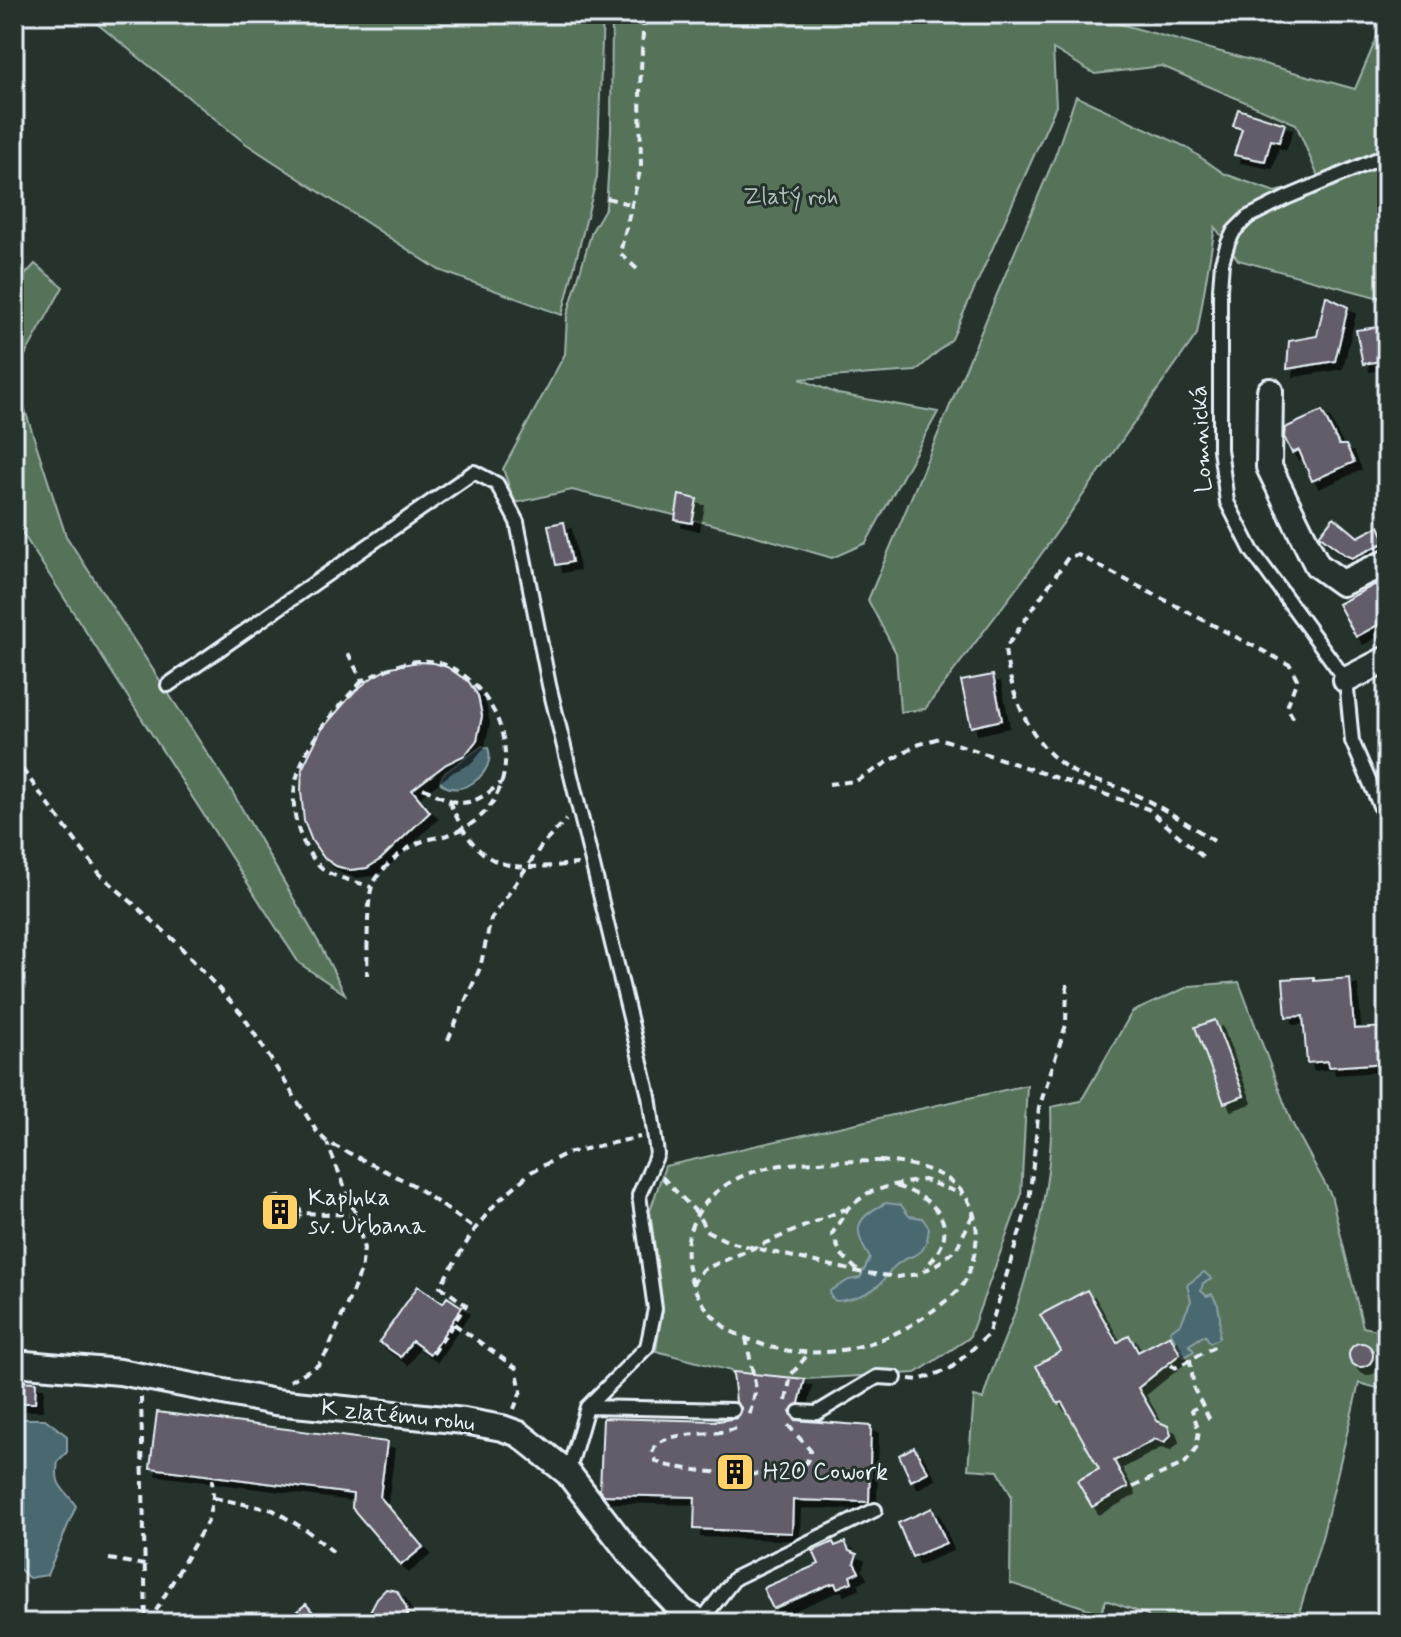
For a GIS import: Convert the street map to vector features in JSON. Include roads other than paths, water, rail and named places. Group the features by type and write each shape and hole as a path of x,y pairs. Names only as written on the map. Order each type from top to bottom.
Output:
{"street":[{"path":"1270,391 1269,467 1317,565 1342,583 1387,562"},
{"path":"1346,680 1387,659"},
{"name":"K zlatému rohu","path":"14,1363 120,1372 275,1402 464,1421 519,1434 568,1473 632,1556 688,1620"}],"lane":[{"name":"Lomnická","path":"1346,680 1252,551 1227,502 1220,449 1222,262 1234,231 1248,217 1387,155"},
{"path":"168,685 474,472 497,484 517,522 549,685 644,1073 657,1154 639,1195 655,1309 647,1347 587,1407 568,1473"},
{"path":"1346,680 1352,741 1387,822"},
{"path":"799,1412 817,1413 877,1377 895,1378"},
{"path":"587,1407 733,1410"},
{"path":"688,1620 735,1578 875,1510"}],"water":[{"path":"482,746 488,748 490,757 482,775 474,782 456,788 440,782 443,774"},
{"path":"886,1203 901,1205 909,1216 922,1218 929,1228 924,1246 917,1254 894,1267 872,1290 836,1301 830,1291 849,1280 860,1278 870,1258 860,1239 863,1219"},
{"path":"1204,1272 1212,1279 1203,1283 1201,1291 1207,1296 1212,1294 1218,1305 1219,1338 1210,1343 1205,1335 1189,1345 1194,1351 1184,1357 1170,1331 1181,1323 1191,1301 1187,1285"},
{"path":"14,1419 45,1419 67,1436 67,1452 58,1461 57,1476 60,1486 76,1506 47,1575 29,1578 14,1564 17,1523 25,1514 24,1491 14,1478"}],"place":[{"name":"Kaplnka sv. Urbana","path":"280,1212"},
{"name":"H2O Cowork","path":"735,1472"}],"park label":[{"name":"Zlatý roh","path":"791,197"}]}
